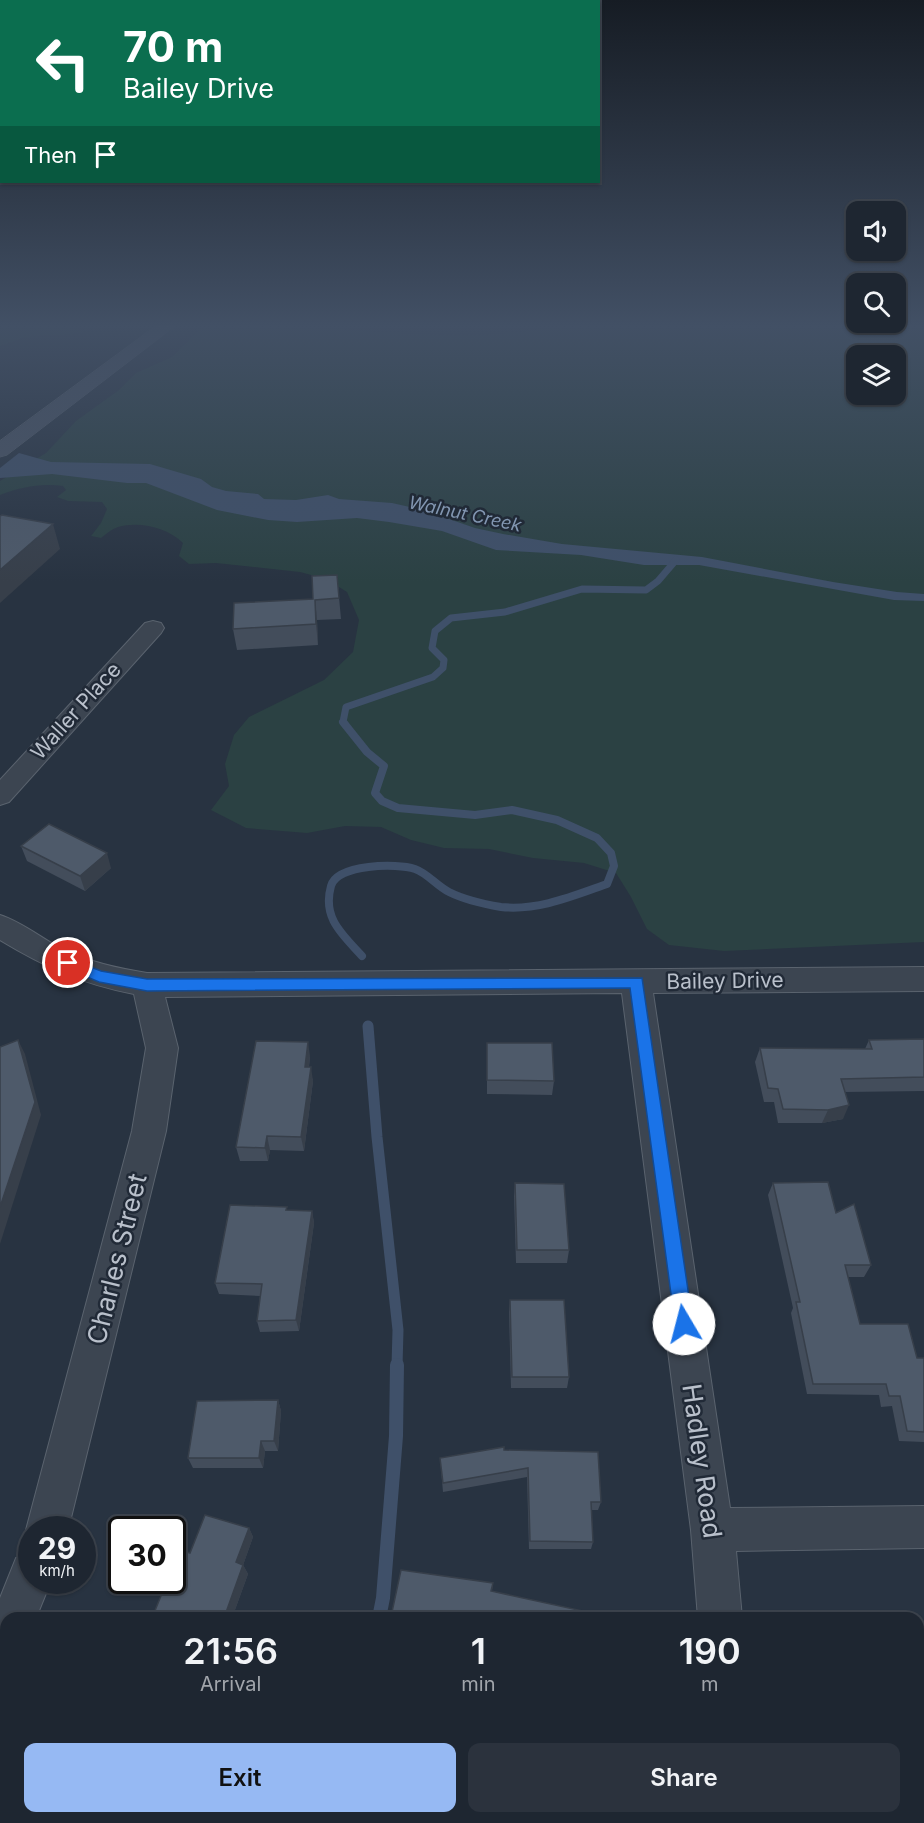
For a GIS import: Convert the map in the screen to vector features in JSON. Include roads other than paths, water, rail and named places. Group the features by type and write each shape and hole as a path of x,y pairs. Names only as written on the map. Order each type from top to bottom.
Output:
{"main road":[{"path":"7,446 54,411"}],"street":[{"name":"Waller Place","path":"0,796 153,628"},
{"name":"Bailey Drive","path":"0,926 52,957 99,976 147,985 924,979"},
{"name":"Hadley Road","path":"636,982 712,1530 719,1612"},
{"name":"Charles Street","path":"51,1516 86,1384 157,1086 162,1048 147,985"},
{"path":"712,1530 924,1527"},
{"path":"17,1612 24,1594"}],"water":[{"path":"19,453 51,462 150,464 201,479 212,487 226,491 258,494 264,499 296,500 328,495 339,499 392,503 503,534 562,544 702,557 833,582 924,594 924,601 894,600 699,565 644,565 581,555 496,550 442,531 357,518 297,522 268,520 217,510 146,483 127,483 52,474 0,478 0,468"}],"waterway":[{"path":"343,722 346,707 433,677 443,668 444,660 432,648 435,631 451,618 505,612 582,589 646,590 658,581 676,560"},
{"path":"343,722 367,752 384,766 375,793 382,801 398,808 475,815 512,810 557,820 597,838 611,853 614,866 607,884 555,902 515,908 494,906 461,897 415,869 395,866 355,869 344,873 331,886 329,907 341,933 362,956"},
{"path":"368,1026 377,1137 398,1330 397,1366"},
{"path":"380,1612 396,1436 397,1365"}],"water label":[{"name":"Walnut Creek","path":"465,514"}]}
